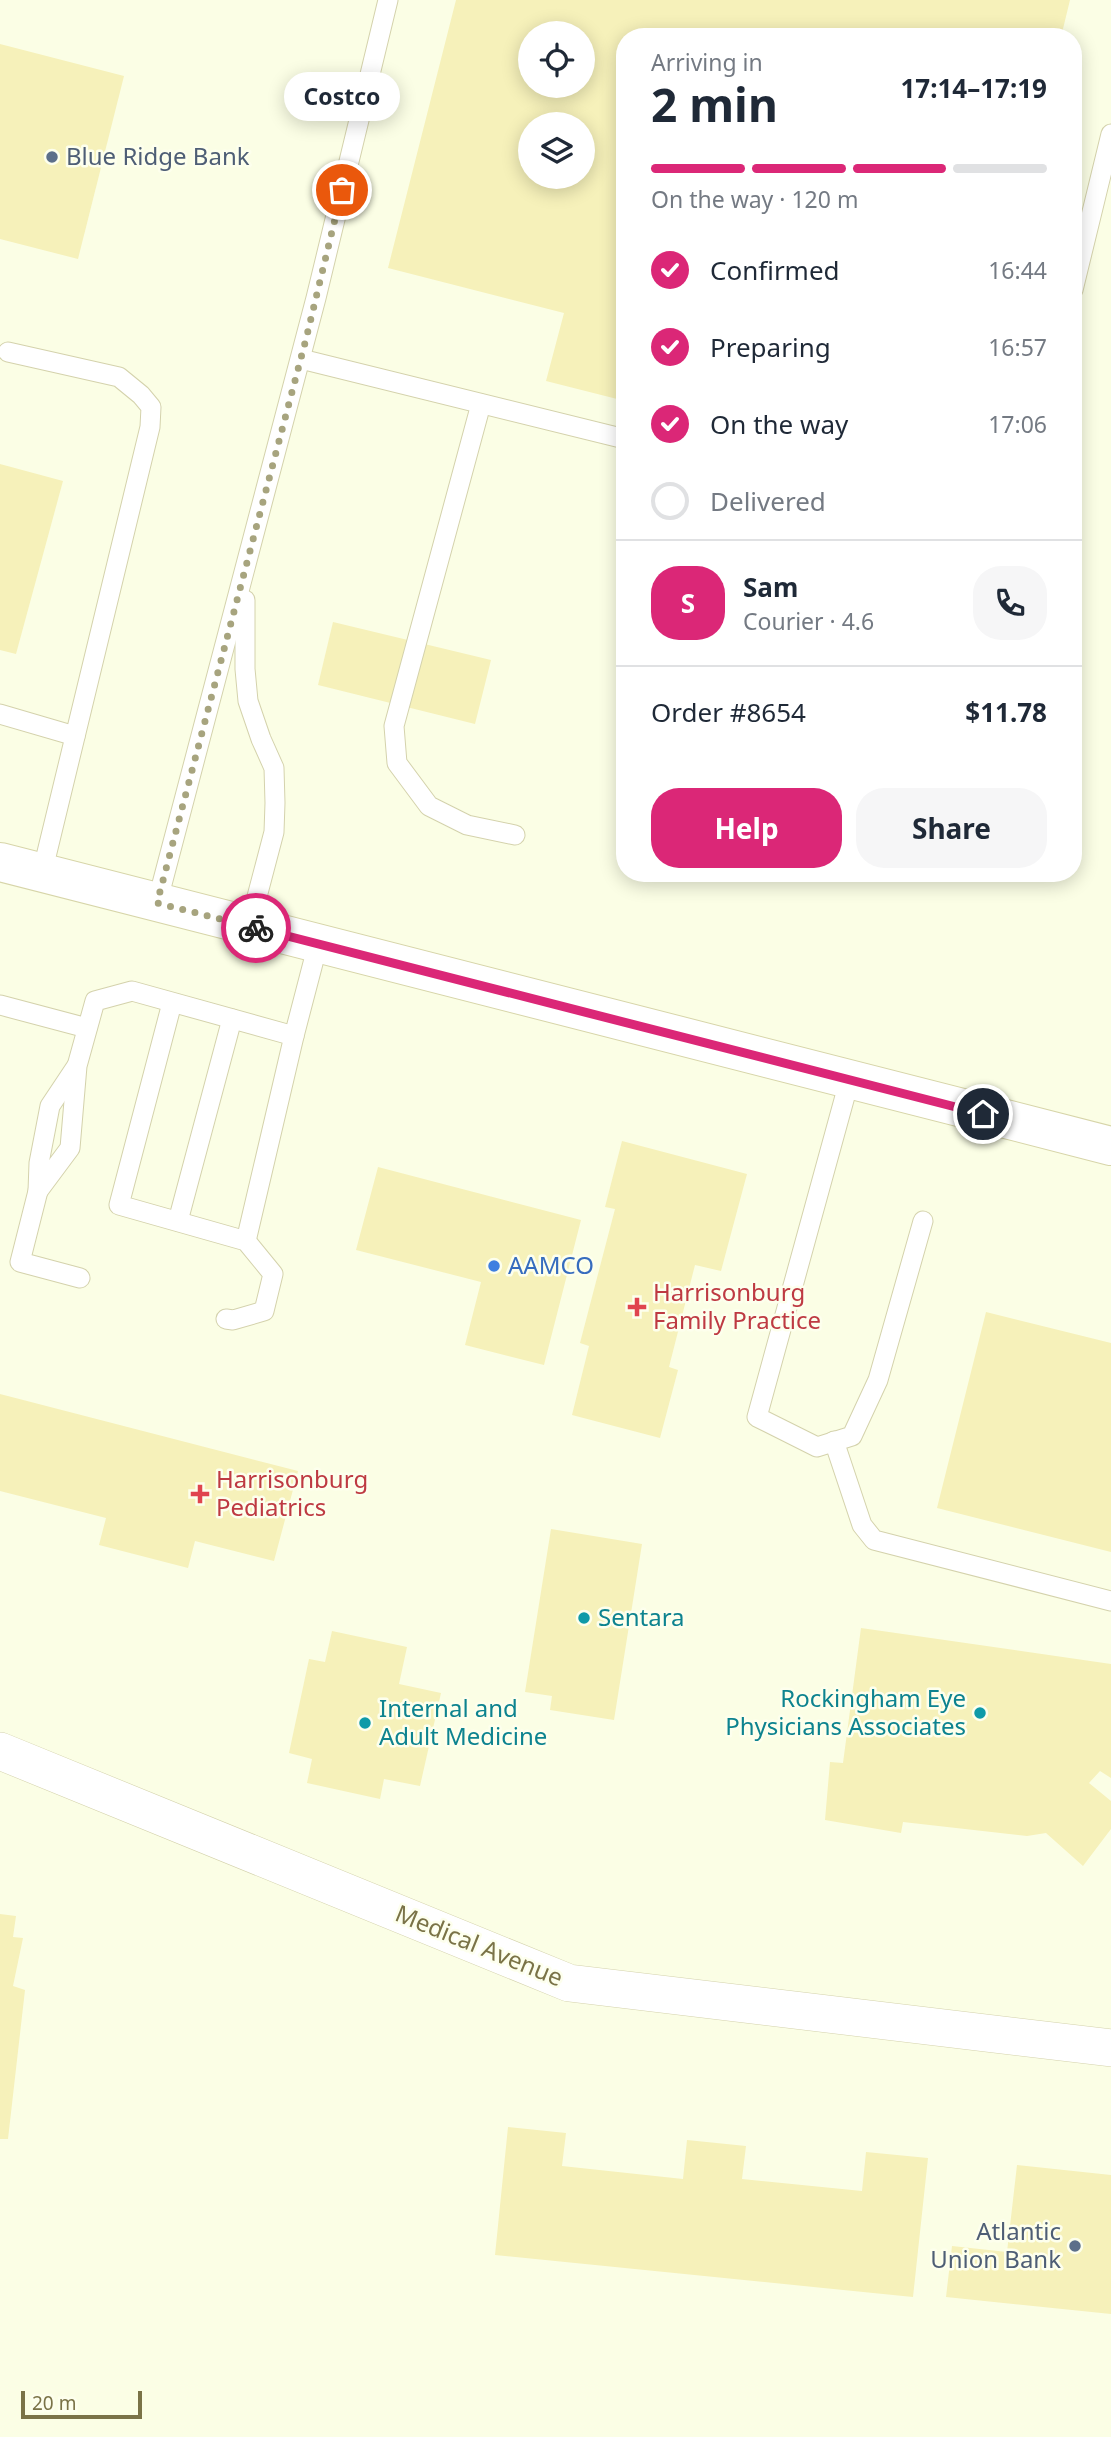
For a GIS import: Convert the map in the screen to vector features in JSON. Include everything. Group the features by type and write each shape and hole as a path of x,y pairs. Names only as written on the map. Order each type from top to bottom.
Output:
{"main road":[{"path":"0,862 1111,1146"}],"street":[{"name":"Medical Avenue","path":"0,1752 569,1983 1111,2048"}],"lane":[{"path":"157,903 301,359 388,0"},
{"path":"1082,253 1111,134"},
{"path":"8,352 119,377 151,407 150,427 42,873"},
{"path":"301,359 616,437"},
{"path":"481,404 394,726 397,763 429,806 467,825 515,835"},
{"path":"246,564 244,625 248,701 274,768 275,803 274,832 249,927"},
{"path":"0,714 75,736"},
{"path":"246,1241 318,944"},
{"path":"38,1191 70,1148 77,1066 95,1001 132,991 294,1036"},
{"path":"172,1003 119,1205 246,1241 273,1274 264,1311 233,1320 226,1318"},
{"path":"0,1005 87,1028"},
{"path":"178,1221 232,1019"},
{"path":"77,1066 51,1105 38,1163 38,1191 20,1262 80,1278"},
{"path":"850,1079 757,1417 817,1447 852,1436 878,1380 923,1220"},
{"path":"834,1441 862,1525 874,1540 1111,1601"}],"building":[{"path":"456,0 1070,0 1063,28 616,28 616,399 546,381 564,313 388,268"},
{"name":"Blue Ridge Bank","path":"0,44 124,76 78,259 0,239"},
{"path":"0,464 63,481 16,654 0,650"},
{"path":"333,622 491,660 475,724 318,685"},
{"name":"Harrisonburg Family Practice","path":"622,1141 747,1174 721,1271 695,1265 669,1367 678,1370 660,1438 572,1415 589,1346 580,1343 615,1209 605,1207"},
{"name":"AAMCO","path":"378,1167 581,1220 544,1365 465,1345 481,1282 356,1250"},
{"path":"986,1312 1111,1343 1111,1552 937,1508"},
{"path":"0,1394 298,1471 274,1561 195,1541 188,1568 99,1545 106,1518 0,1491"},
{"name":"Sentara","path":"551,1529 642,1544 614,1720 550,1710 552,1696 525,1692"},
{"name":"Rockingham Eye Physicians Associates","path":"861,1628 1111,1664 1111,1778 1100,1771 1089,1783 1111,1801 1111,1829 1083,1866 1046,1833 1027,1836 903,1822 901,1833 825,1820 830,1762 843,1763"},
{"name":"Internal and Adult Medicine","path":"332,1631 407,1647 399,1684 441,1693 420,1786 384,1779 380,1799 307,1783 312,1759 289,1753 309,1659 325,1662"},
{"path":"0,1914 16,1916 13,1937 23,1938 13,1986 25,1990 8,2139 0,2139"},
{"path":"508,2127 566,2133 562,2166 683,2179 687,2140 746,2146 742,2179 862,2191 866,2152 928,2158 913,2297 495,2255"},
{"path":"1017,2165 1111,2175 1111,2314 946,2297 952,2246 1007,2252"}],"way so far":[{"path":"256,928 157,903 306,339 342,190"}],"place":[{"name":"Blue Ridge Bank","path":"52,157"},
{"name":"Costco","path":"342,190"},
{"name":"AAMCO","path":"494,1266"},
{"name":"Harrisonburg Family Practice","path":"637,1307"},
{"name":"Harrisonburg Pediatrics","path":"200,1494"},
{"name":"Sentara","path":"584,1618"},
{"name":"Rockingham Eye Physicians Associates","path":"980,1713"},
{"name":"Internal and Adult Medicine","path":"365,1723"},
{"name":"Atlantic Union Bank","path":"1075,2246"}],"route":[{"path":"256,928 983,1114"}]}
